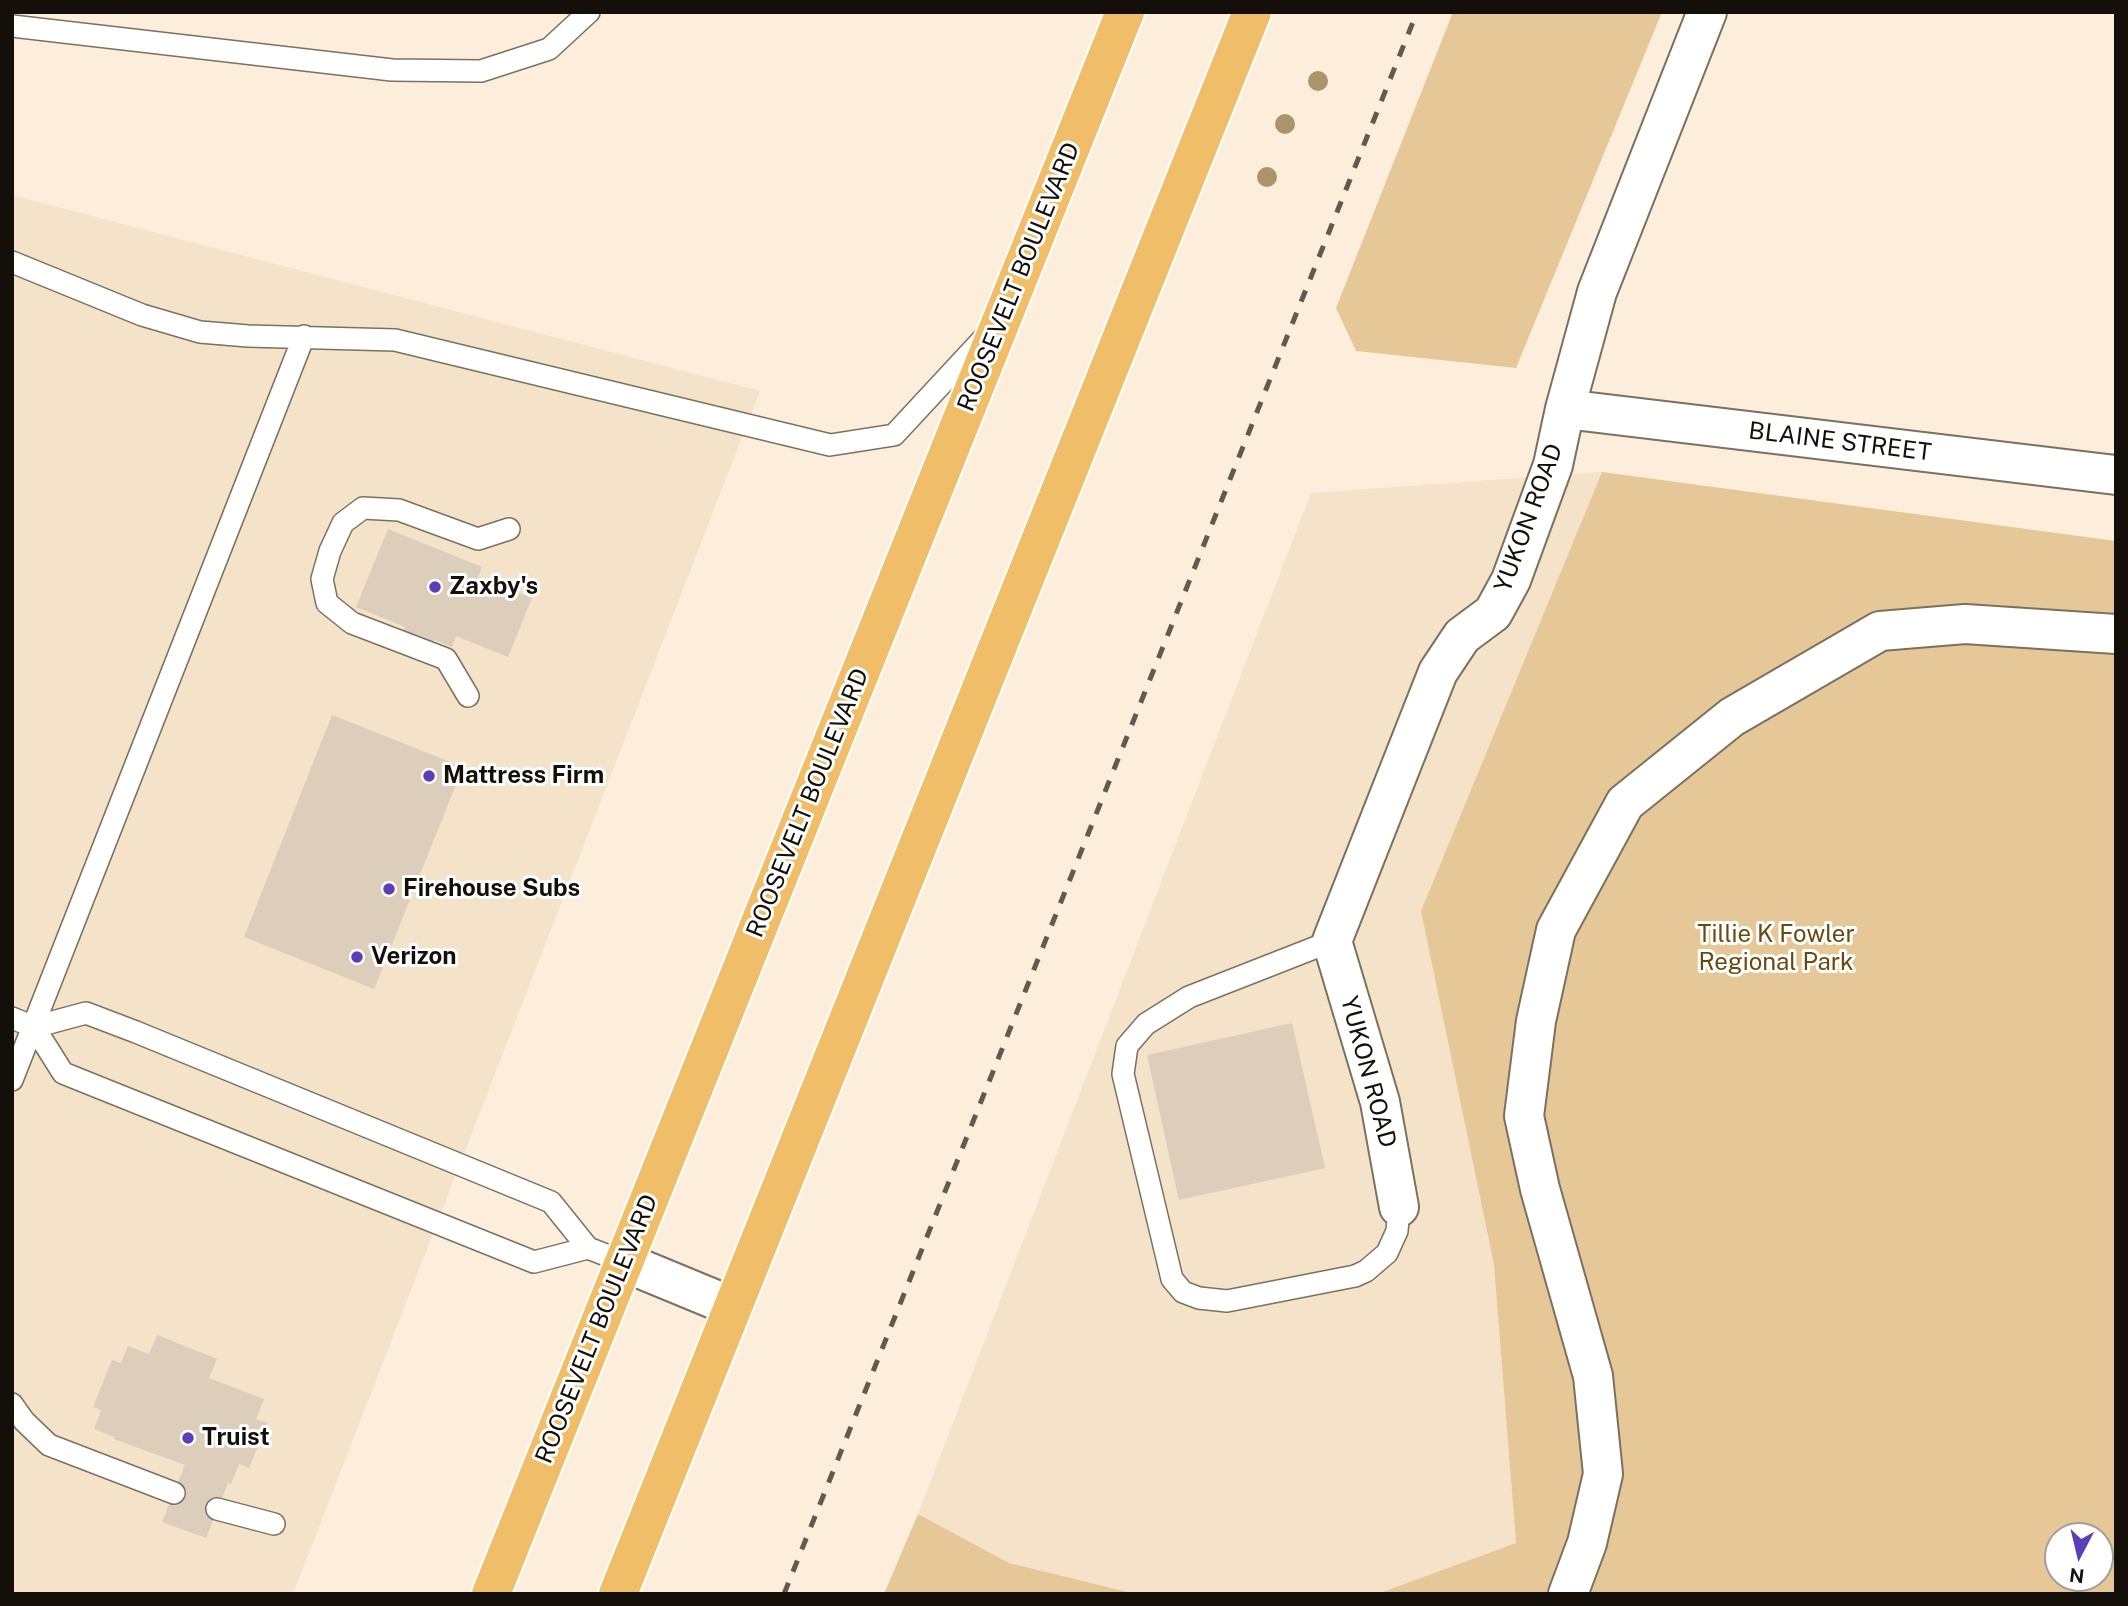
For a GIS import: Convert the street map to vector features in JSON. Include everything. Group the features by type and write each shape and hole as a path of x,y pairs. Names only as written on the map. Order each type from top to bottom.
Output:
{"highway":[{"name":"ROOSEVELT BOULEVARD","path":"491,1594 1125,12"},
{"path":"618,1594 1252,12"}],"street":[{"name":"YUKON ROAD","path":"1399,1207 1380,1102 1332,942 1438,672 1462,636 1493,613 1511,580 1553,465 1597,292 1707,12"},
{"name":"BLAINE STREET","path":"1565,410 2116,475"},
{"path":"1568,1594 1587,1543 1603,1475 1592,1376 1540,1189 1524,1116 1536,1021 1556,930 1625,803 1732,717 1880,631 1965,624 2116,634"},
{"path":"624,1262 733,1307"}],"lane":[{"path":"12,26 392,70 481,71 549,49 589,12"},
{"path":"12,262 142,315 200,332 395,340 472,356 830,445 894,435 1002,319"},
{"path":"12,1080 304,336"},
{"path":"468,696 446,659 352,623 327,603 322,579 330,551 343,523 363,508 399,510 478,539 509,529"},
{"path":"1332,942 1189,997 1146,1024 1127,1046 1124,1074 1172,1279 1183,1292 1217,1301 1355,1276 1366,1271 1387,1253 1397,1231 1399,1207"},
{"path":"34,1027 86,1013 136,1032 551,1202 588,1248 624,1262"},
{"path":"12,1018 34,1027 63,1073 521,1257 534,1262 588,1248"},
{"path":"12,1404 24,1421 50,1446 174,1493"},
{"path":"217,1509 274,1524"}],"shaded area":[{"path":"12,195 760,391 293,1594 12,1594"},
{"path":"1602,472 1421,911 1494,1265 1516,1543 1377,1594 1136,1594 1009,1563 918,1514 1311,493"}],"green space":[{"path":"1453,12 1662,12 1516,368 1356,351 1336,308"},
{"name":"Tillie K Fowler Regional Park","path":"1602,472 2116,541 2116,1594 1377,1594 1516,1543 1494,1265 1421,911"},
{"path":"918,1514 1009,1563 1136,1594 884,1594"}],"building":[{"name":"Zaxby's","path":"388,529 482,567 478,577 532,598 508,657 456,636 452,647 434,640 431,645 403,633 405,627 356,607"},
{"path":"332,715 463,767 374,989 244,937"},
{"path":"1292,1023 1325,1168 1179,1200 1147,1055"},
{"name":"Truist","path":"157,1335 217,1359 209,1378 264,1399 256,1419 267,1423 249,1468 239,1464 231,1484 228,1483 206,1538 162,1522 185,1465 94,1429 101,1410 93,1407 112,1360 121,1363 128,1346 149,1354"}],"railway":[{"path":"784,1594 1417,12"}],"place":[{"name":"Zaxby's","path":"435,587"},
{"name":"Mattress Firm","path":"429,776"},
{"name":"Firehouse Subs","path":"389,889"},
{"name":"Verizon","path":"357,957"},
{"name":"Truist","path":"188,1438"}]}
